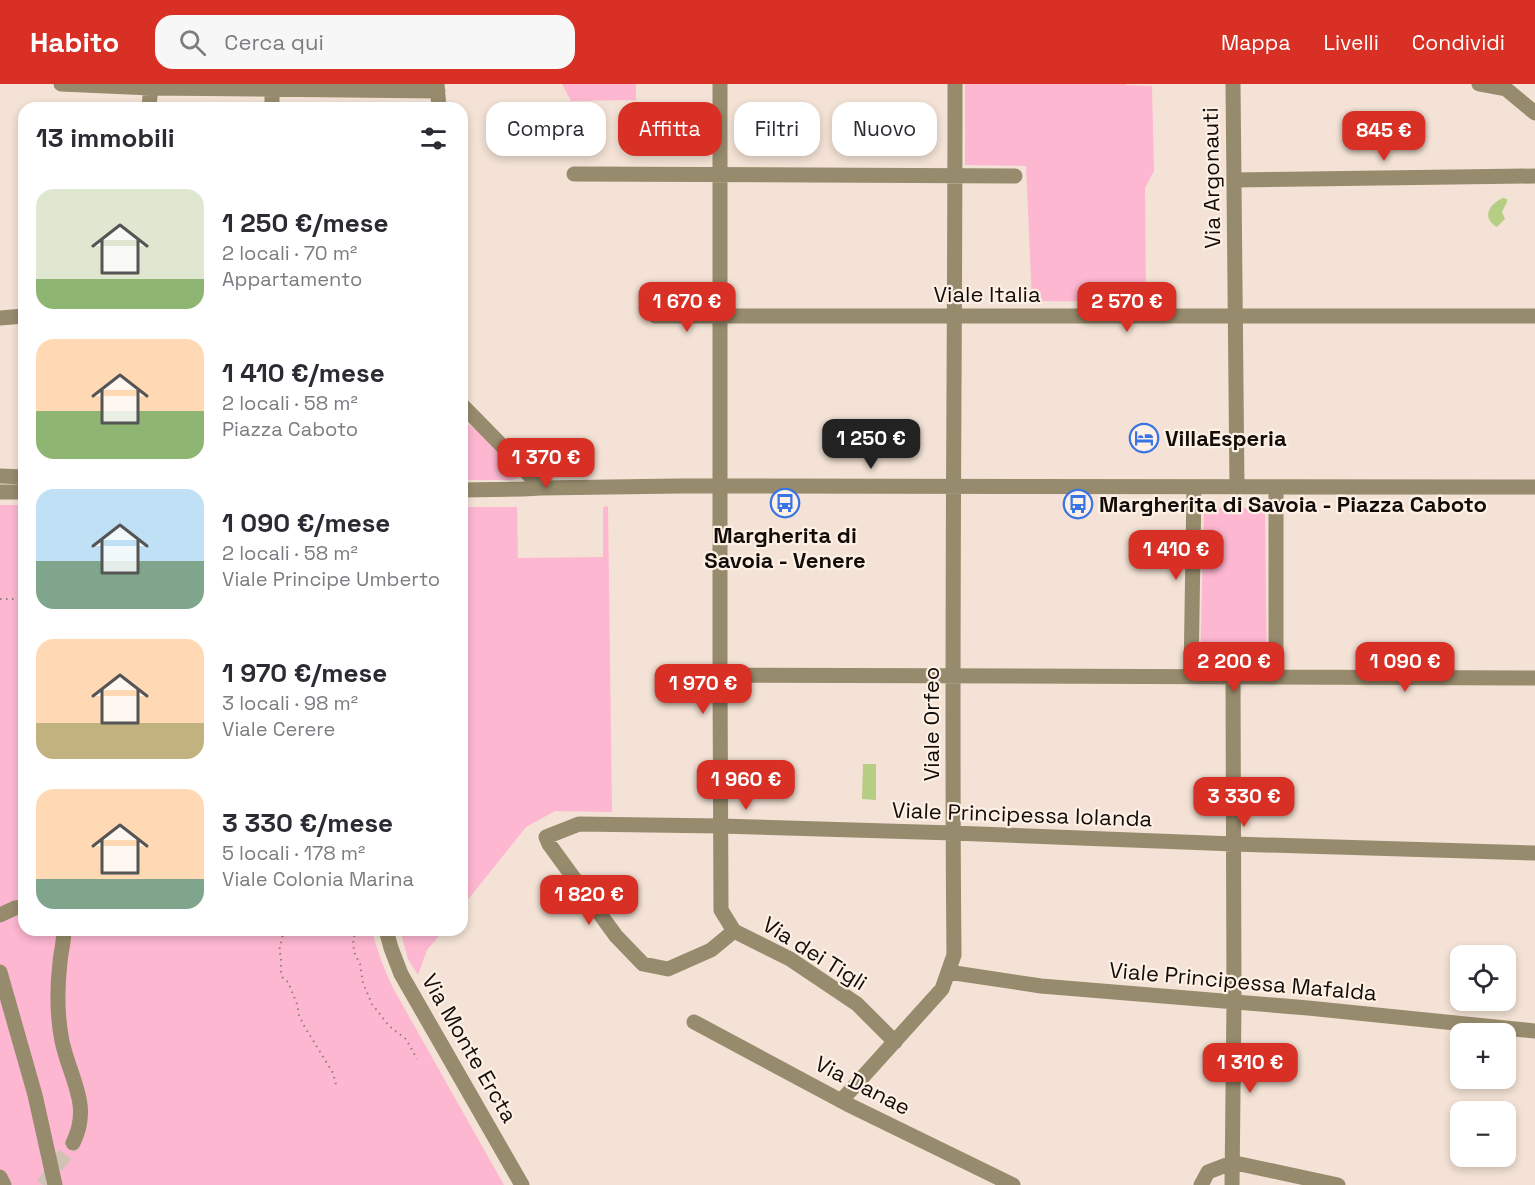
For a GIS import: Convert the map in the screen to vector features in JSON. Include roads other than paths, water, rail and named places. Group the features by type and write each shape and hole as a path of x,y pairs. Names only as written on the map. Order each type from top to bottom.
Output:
{"street":[{"path":"61,84 438,87 439,102"},
{"path":"720,84 721,910 734,930"},
{"name":"Viale Orfeo","path":"841,1101 942,988 954,954 953,486 956,84"},
{"name":"Via Argonauti","path":"1233,84 1237,487"},
{"path":"1479,84 1506,89 1535,113"},
{"path":"150,102 151,86"},
{"path":"272,86 272,102"},
{"path":"574,174 1015,176"},
{"path":"1234,180 1535,176"},
{"path":"0,318 18,316"},
{"name":"Viale Italia","path":"656,316 1535,316"},
{"path":"468,408 541,488"},
{"path":"523,489 530,482 529,474"},
{"path":"0,477 18,477"},
{"path":"468,490 720,486 1535,487"},
{"path":"1191,676 1194,487"},
{"path":"1276,487 1276,676"},
{"path":"0,492 18,492"},
{"path":"720,675 1535,678"},
{"path":"1232,1185 1233,676"},
{"name":"Viale Principessa Iolanda","path":"734,930 711,950 669,969 644,964 616,936 546,837 579,824 720,826 1535,853"},
{"path":"0,915 18,908"},
{"name":"Via dei Tigli","path":"734,930 790,959 857,1004 895,1042"},
{"path":"64,936 59,973 58,1006 62,1039 81,1106 81,1121 73,1143"},
{"name":"Via Monte Ercta","path":"388,936 401,974 522,1185"},
{"path":"0,972 35,1095 55,1185"},
{"name":"Viale Principessa Mafalda","path":"948,972 1041,986 1319,1009 1535,1031"},
{"name":"Via Danae","path":"694,1022 841,1101 1013,1185"},
{"path":"1201,1185 1208,1172 1232,1164 1338,1185"},
{"path":"0,1177 4,1185"}],"tunnel":[{"path":"43,1185 73,1143"}],"place":[{"name":"VillaEsperia","path":"1144,438"},
{"name":"Margherita di Savoia - Venere","path":"785,503"},
{"name":"Margherita di Savoia - Piazza Caboto","path":"1078,504"}]}
